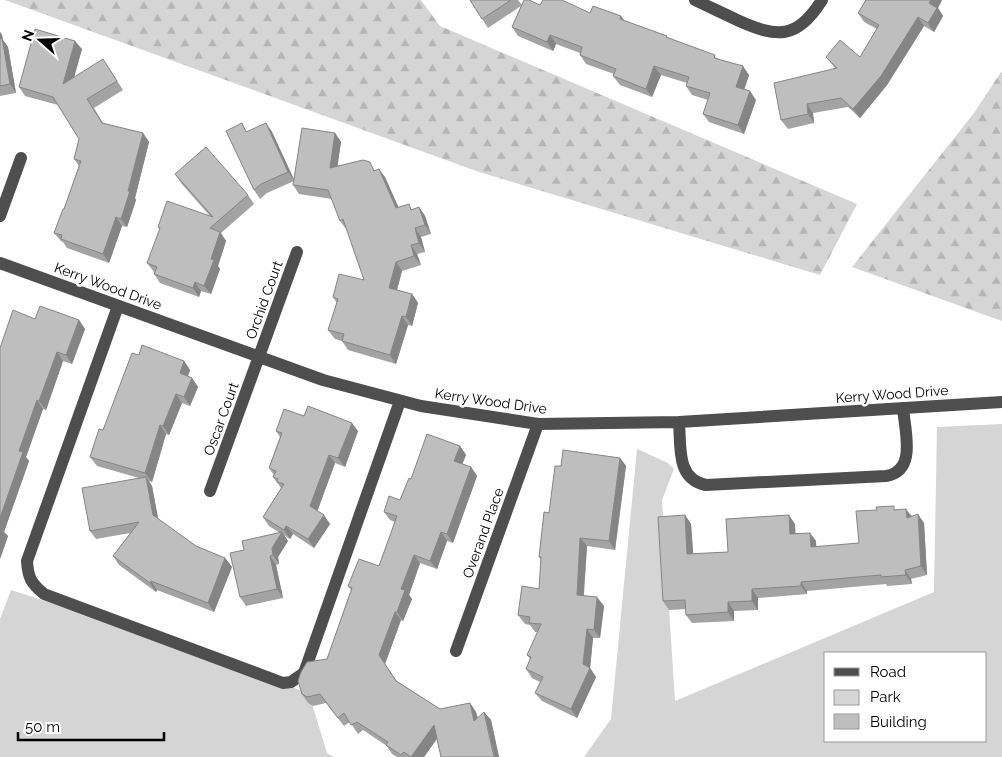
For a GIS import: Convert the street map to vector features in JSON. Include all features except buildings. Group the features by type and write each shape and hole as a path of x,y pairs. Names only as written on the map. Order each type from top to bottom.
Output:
{"street":[{"path":"695,0 759,30 784,33 803,24 822,0"},
{"path":"0,216 21,158"},
{"name":"Orchid Court","path":"259,357 297,252"},
{"name":"Kerry Wood Drive","path":"0,262 323,380 400,401 459,413 538,424 679,422 1002,402"},
{"path":"118,306 27,561 28,573 33,585 44,594 282,683 291,682 304,673 400,401"},
{"name":"Oscar Court","path":"210,491 259,357"},
{"path":"679,422 682,464 688,476 699,484 886,476 899,471 907,458 903,408"},
{"name":"Overand Place","path":"456,651 538,424"}],"green space":[{"path":"5,0 421,0 440,26 857,204 820,275 479,172"},
{"path":"1001,72 1002,321 852,267 974,113"},
{"path":"1002,424 1002,757 584,757 611,719 637,449 668,463 674,469 662,500 675,701 934,592 937,427"},
{"path":"11,590 219,657 309,694 327,753 334,757 0,757 0,619"}]}
